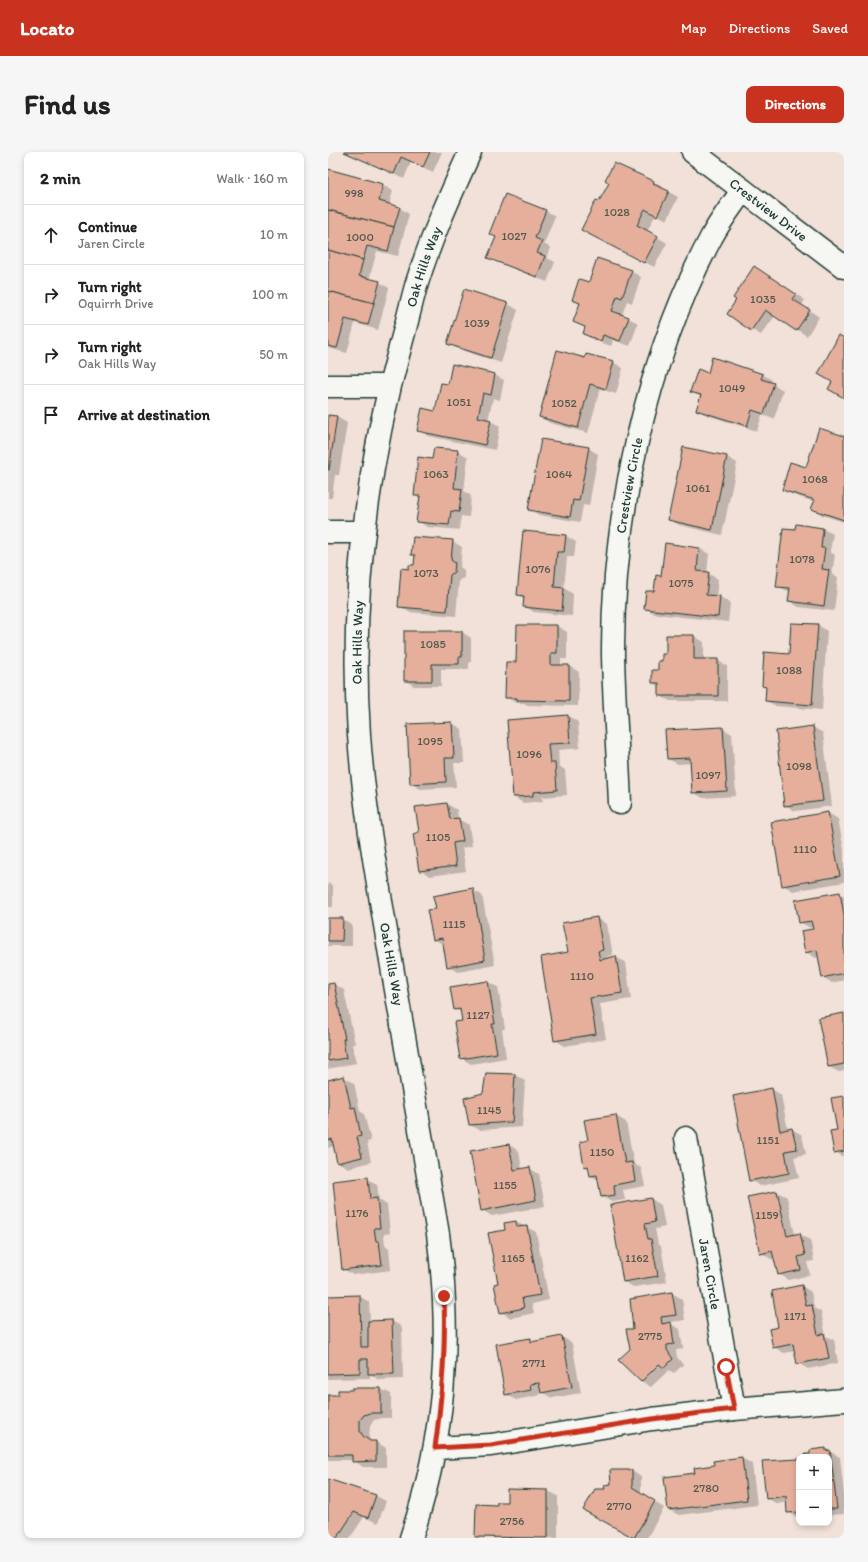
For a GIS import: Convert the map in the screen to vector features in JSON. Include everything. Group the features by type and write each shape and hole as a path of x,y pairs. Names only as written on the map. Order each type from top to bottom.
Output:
{"street":[{"name":"Oak Hills Way","path":"410,1538 429,1477 435,1448 441,1404 445,1335 442,1265 438,1234 374,862 363,782 357,687 358,631 364,532 375,460 389,386 416,286 454,187 470,152"},
{"name":"Crestview Drive","path":"693,152 844,266"},
{"name":"Crestview Circle","path":"620,803 614,670 615,607 618,560 624,508 632,462 656,373 674,318 711,236 743,190"},
{"path":"328,386 389,386"},
{"path":"328,532 364,532"},
{"name":"Jaren Circle","path":"686,1138 734,1409"},
{"path":"435,1448 491,1445 652,1419 734,1409 844,1400"}],"building":[{"path":"344,152 430,152 423,167 401,157 394,174"},
{"path":"614,163 654,181 653,184 669,191 657,216 645,209 637,225 658,236 644,263 581,230 596,200 599,201 609,183 605,180"},
{"path":"328,169 383,184 379,201 400,207 394,227 328,210"},
{"path":"505,194 546,210 535,238 542,241 537,253 545,256 537,277 487,258 496,237 489,234"},
{"path":"328,210 394,227 388,251 367,246 363,260 328,250"},
{"path":"328,250 363,260 359,276 380,281 374,303 328,291"},
{"path":"597,258 632,270 622,298 617,296 612,311 629,317 620,341 603,335 601,341 583,334 585,327 573,322 580,303 572,300 579,279 589,282"},
{"path":"754,266 796,294 792,299 810,310 796,331 765,310 751,331 727,314 736,300 733,298"},
{"path":"464,289 508,303 491,358 447,344"},
{"path":"328,291 374,303 368,325 345,319 337,348 328,346"},
{"path":"839,335 844,338 844,398 828,389 832,382 818,374"},
{"path":"557,350 585,358 586,354 614,361 606,389 590,384 578,428 539,417"},
{"path":"712,357 763,374 761,379 774,383 764,414 752,410 747,426 696,410 701,395 690,392 698,369 708,373"},
{"path":"452,364 495,374 491,395 483,393 478,417 491,420 485,445 417,431 422,408 435,411 441,383 448,384"},
{"path":"328,415 337,416 329,470 328,470"},
{"path":"819,428 844,436 844,520 811,509 815,500 782,490 790,462 806,467"},
{"path":"541,439 589,447 579,501 573,500 570,517 528,510"},
{"path":"683,447 727,456 712,530 668,520"},
{"path":"434,448 458,450 454,488 462,489 459,512 451,511 449,525 416,522 420,496 414,496 418,457 432,459"},
{"path":"796,524 823,528 821,548 825,548 822,569 829,570 824,606 788,601 790,588 776,587 783,528 795,529"},
{"path":"523,531 566,535 564,552 557,552 554,587 564,588 562,611 523,607 524,596 517,595"},
{"path":"413,537 453,540 451,560 455,563 454,572 450,575 447,611 398,607 401,568 409,569 409,565 414,565 415,555 411,555"},
{"path":"665,543 699,548 697,571 709,572 706,595 720,596 718,617 644,609 646,591 654,591 656,575 661,576"},
{"path":"791,623 818,624 812,705 765,701 766,687 762,686 764,652 789,654"},
{"path":"517,625 557,625 557,653 551,653 551,665 569,665 569,701 517,700 517,698 505,698 506,662 516,662"},
{"path":"404,631 462,631 462,657 459,657 459,664 432,664 432,681 404,681"},
{"path":"666,635 694,635 694,659 718,659 718,696 659,696 659,683 652,683 652,670 658,670 658,661 662,661 662,654 666,654"},
{"path":"568,715 570,743 548,744 550,763 555,763 557,790 533,792 533,796 513,797 507,720"},
{"path":"452,722 454,758 445,758 446,782 410,784 407,724"},
{"path":"813,726 823,801 784,806 776,731"},
{"path":"723,727 727,791 692,793 690,758 667,759 665,730"},
{"path":"447,803 450,819 459,818 463,841 453,843 456,866 419,871 413,834 419,832 415,807"},
{"path":"828,812 840,876 782,886 771,822"},
{"path":"473,888 485,960 447,967 442,938 433,940 427,910 436,909 433,896"},
{"path":"840,892 844,915 844,973 822,978 817,950 805,953 801,931 813,929 811,921 799,923 795,900"},
{"path":"597,917 603,950 598,951 600,960 616,956 622,993 590,998 596,1034 554,1041 541,957 568,952 562,923"},
{"path":"328,918 343,918 342,941 328,941"},
{"path":"488,981 495,1024 492,1024 497,1053 460,1059 454,1022 462,1021 460,1009 454,1010 450,987"},
{"path":"334,983 345,1039 343,1039 346,1058 328,1061 328,984"},
{"path":"844,1013 844,1064 828,1067 818,1018"},
{"path":"486,1073 515,1074 512,1122 469,1125 464,1098 483,1093"},
{"path":"344,1076 351,1108 355,1107 361,1136 357,1137 362,1157 337,1163 332,1139 328,1140 328,1080"},
{"path":"772,1088 780,1131 792,1128 797,1149 785,1151 789,1173 749,1181 733,1096"},
{"path":"844,1096 844,1151 834,1153 830,1131 837,1130 831,1098"},
{"path":"616,1115 625,1163 632,1162 635,1181 614,1185 615,1195 601,1197 597,1175 590,1176 588,1166 584,1167 580,1142 588,1140 584,1120"},
{"path":"509,1144 514,1170 530,1167 536,1200 481,1211 470,1151"},
{"path":"368,1177 370,1199 377,1198 380,1228 374,1228 376,1241 379,1241 382,1265 342,1270 333,1181"},
{"path":"777,1191 787,1236 800,1233 805,1255 798,1257 801,1270 778,1275 772,1251 760,1254 747,1197"},
{"path":"651,1198 655,1222 645,1224 648,1239 651,1239 658,1276 623,1282 610,1205"},
{"path":"516,1221 517,1227 527,1226 540,1295 522,1298 524,1308 500,1313 494,1284 498,1283 488,1233 505,1230 504,1223"},
{"path":"802,1285 806,1306 812,1305 818,1335 824,1333 829,1358 797,1364 793,1344 773,1348 769,1329 778,1327 772,1291"},
{"path":"672,1292 676,1315 661,1317 662,1324 671,1322 674,1344 667,1345 667,1350 673,1359 664,1368 659,1364 641,1382 618,1360 630,1349 626,1329 633,1329 630,1299"},
{"path":"360,1295 361,1347 368,1347 368,1321 392,1320 394,1374 368,1374 368,1359 360,1359 360,1373 328,1374 328,1296"},
{"path":"562,1336 572,1387 541,1393 539,1383 530,1384 531,1390 505,1395 496,1344 531,1338 531,1342"},
{"path":"352,1388 381,1388 381,1413 364,1415 360,1420 360,1431 363,1436 370,1441 376,1441 376,1461 352,1462 352,1455 328,1455 328,1395 338,1395 338,1390 352,1390"},
{"path":"826,1448 826,1451 830,1450 830,1454 810,1454 810,1450"},
{"path":"742,1457 747,1500 668,1510 664,1477 695,1473 694,1468 714,1465 713,1461"},
{"path":"796,1459 796,1512 787,1513 786,1496 766,1499 762,1461"},
{"path":"832,1467 837,1509 832,1509"},
{"path":"610,1470 632,1470 632,1487 655,1501 634,1538 583,1510 595,1489 605,1489 604,1485 611,1484"},
{"path":"328,1479 376,1495 368,1518 354,1512 337,1538 328,1538"},
{"path":"507,1489 548,1490 548,1538 475,1537 476,1504 497,1505 497,1502 507,1502"}],"route":[{"path":"444,1296 444,1373 435,1448 491,1445 652,1419 734,1409 726,1367"}]}
